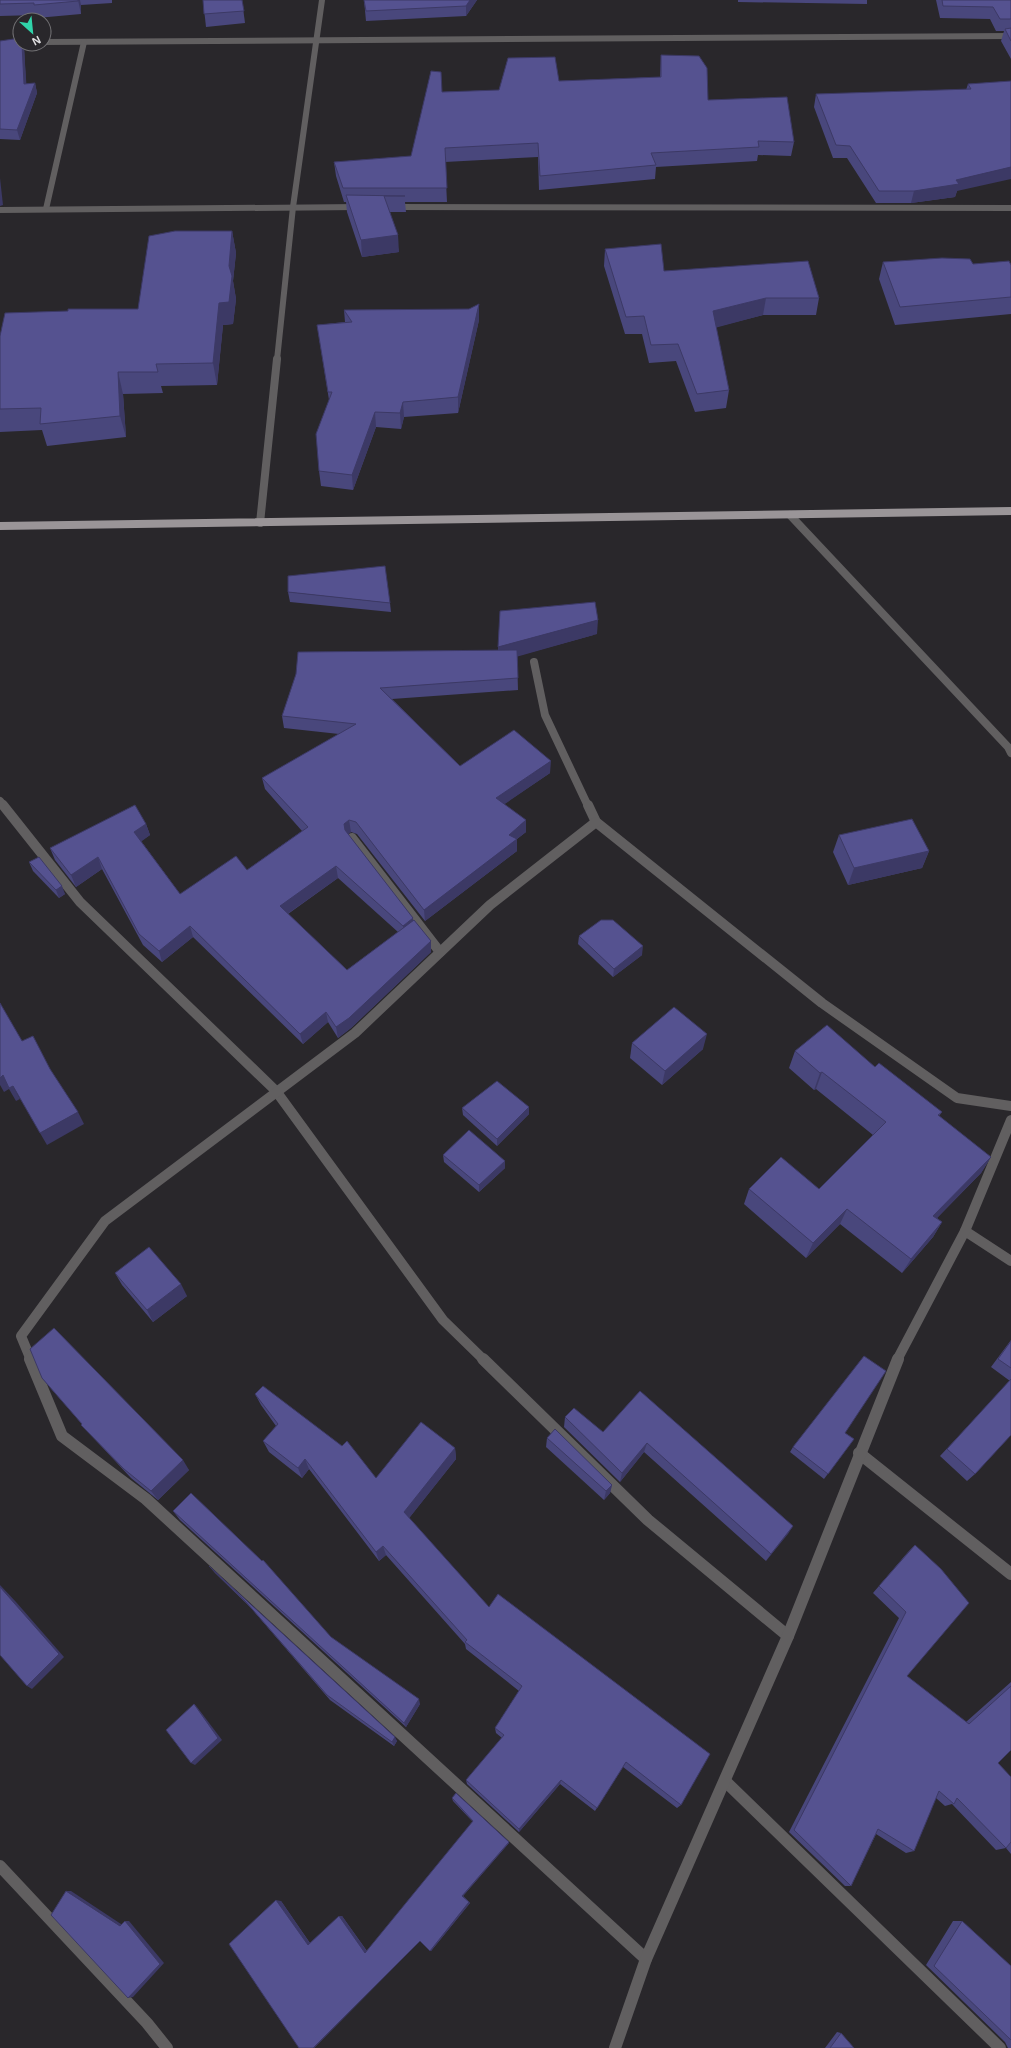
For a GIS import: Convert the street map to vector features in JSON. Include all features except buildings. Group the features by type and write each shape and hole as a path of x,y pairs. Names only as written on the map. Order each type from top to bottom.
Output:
{"main road":[{"path":"0,526 1011,511"}],"street":[{"path":"260,523 293,207 322,0"},
{"path":"52,42 1011,36"},
{"path":"46,209 84,42"},
{"path":"0,210 365,207"},
{"path":"388,207 1011,208"},
{"path":"790,515 945,678 1008,747 1011,753"},
{"path":"534,662 545,715 596,822 822,1003 957,1098 1011,1106"},
{"path":"0,802 80,902 276,1091 443,1320 648,1520 788,1636"},
{"path":"596,822 490,906 355,1033 104,1221 21,1336 62,1436 146,1499 646,1959"},
{"path":"352,838 440,952"},
{"path":"616,2048 646,1959 788,1636 897,1360 965,1231 1011,1120"},
{"path":"965,1231 1011,1261"},
{"path":"859,1453 1011,1574"},
{"path":"725,1781 1000,2048"},
{"path":"0,1866 147,2023 167,2048"}]}
